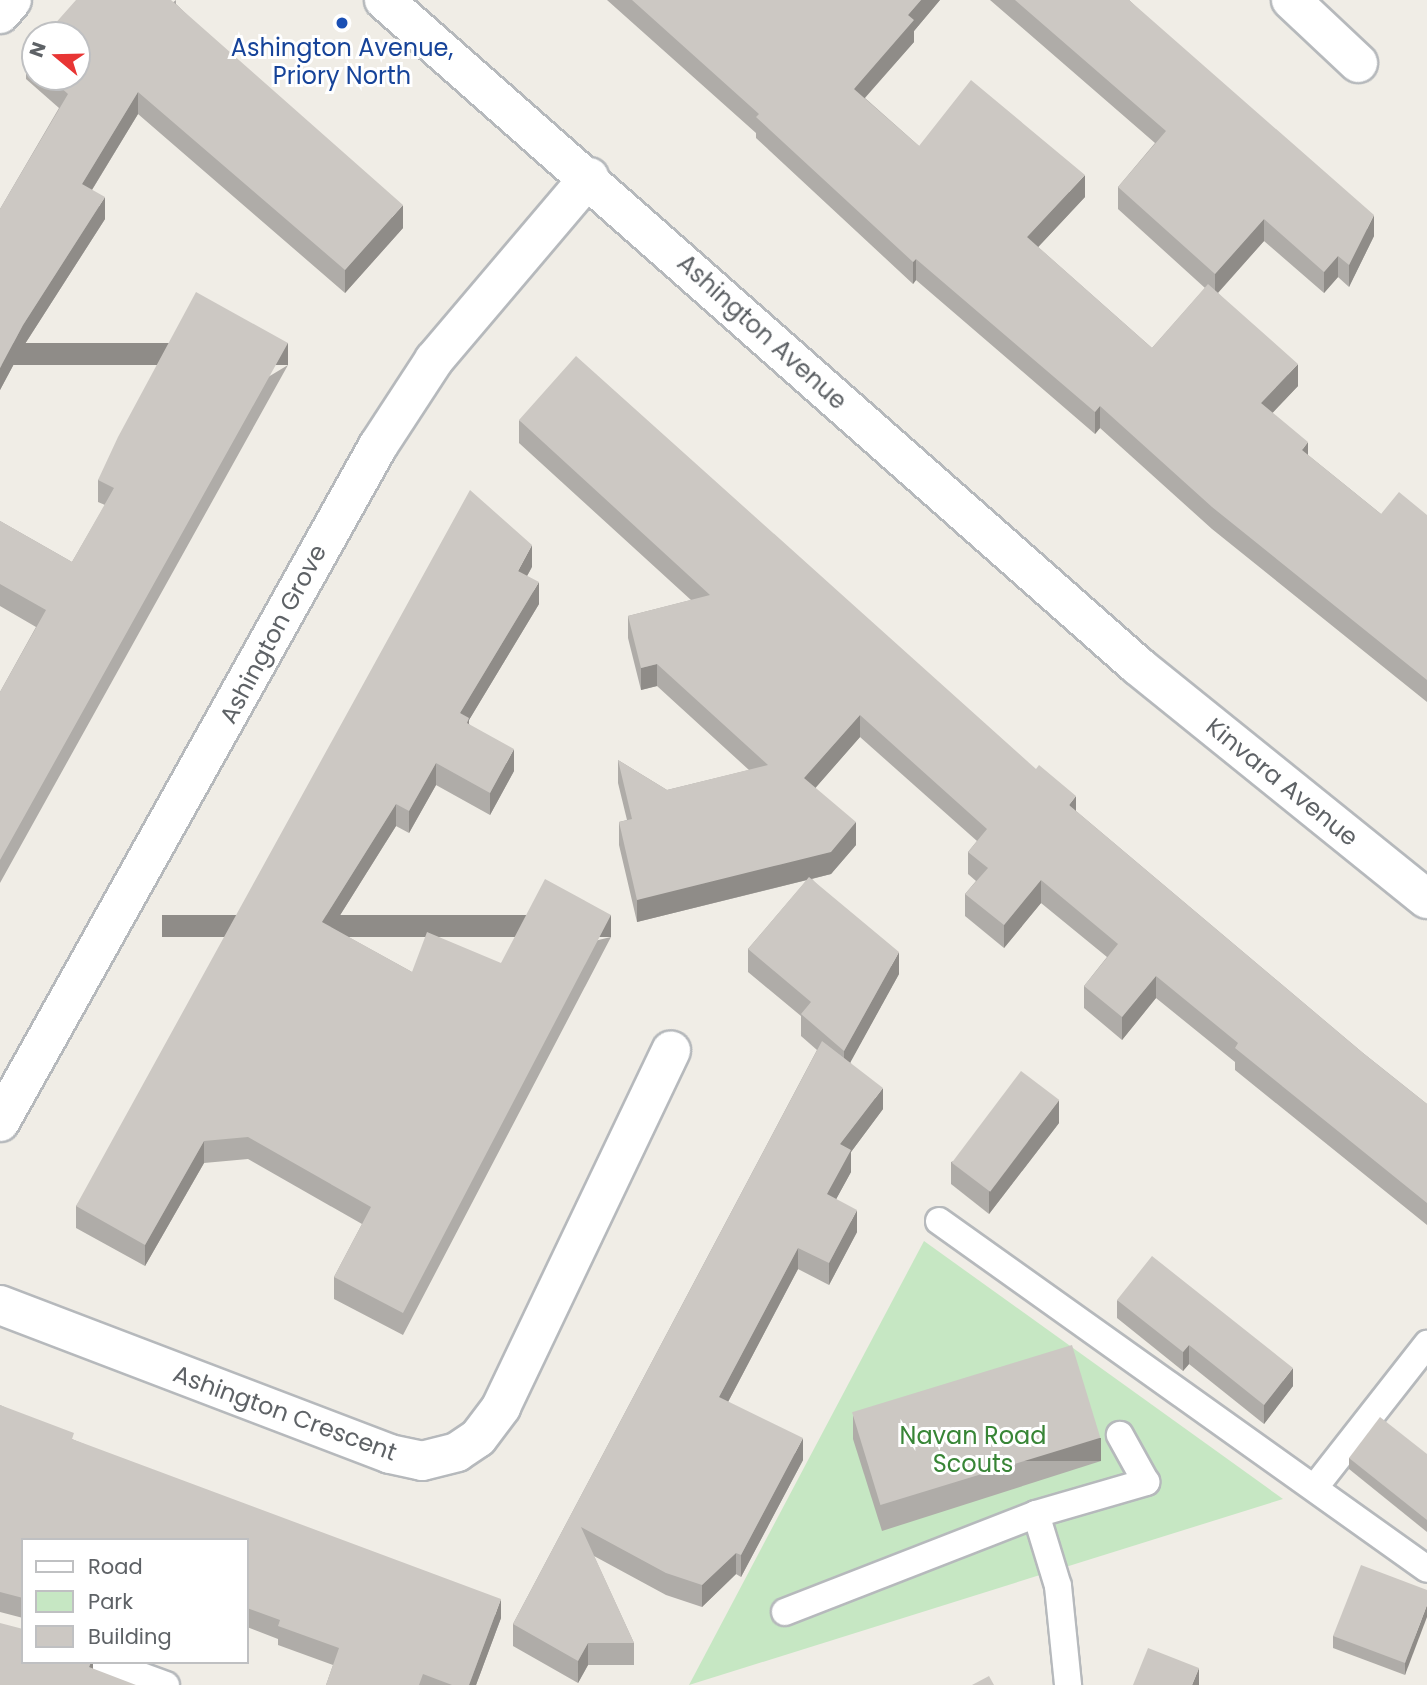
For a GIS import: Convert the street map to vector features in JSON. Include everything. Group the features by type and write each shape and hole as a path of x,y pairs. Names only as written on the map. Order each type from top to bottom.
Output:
{"street":[{"path":"0,14 12,0"},
{"name":"Ashington Avenue","path":"384,0 589,177 1138,666"},
{"path":"1291,0 1358,63"},
{"name":"Ashington Grove","path":"0,1122 378,446 434,360 589,177"},
{"name":"Kinvara Avenue","path":"1138,666 1427,899"},
{"name":"Ashington Crescent","path":"0,1306 390,1454 422,1461 457,1452 478,1438 501,1407 671,1050"}],"lane":[{"path":"939,1221 1427,1569"},
{"path":"1315,1487 1427,1344"},
{"path":"785,1612 1036,1514 1146,1482 1120,1435"},
{"path":"1036,1514 1058,1586 1068,1685"},
{"path":"108,1664 166,1685"}],"green space":[{"name":"Navan Road Scouts","path":"924,1241 1283,1499 689,1685"}],"building":[{"path":"76,0 171,0 403,205 345,270 138,92 82,184 105,197 23,325 0,368 0,209 68,94 65,91 91,91 91,21 57,21"},
{"path":"632,0 921,0 908,15 914,20 854,89 919,146 971,80 1085,175 1027,237 1152,348 1208,284 1298,364 1261,403 1308,442 1302,450 1381,514 1399,492 1427,515 1427,680 1212,507 1100,406 1095,412 916,259 913,262 756,117 759,114"},
{"path":"1015,0 1129,0 1374,215 1349,265 1338,256 1324,272 1264,219 1215,274 1118,187 1166,131"},
{"path":"196,292 288,343 0,860 0,692 46,610 0,584 0,521 72,562 114,488 98,480 118,437"},
{"path":"576,356 1036,769 1039,765 1076,796 1069,805 1427,1104 1427,1203 1235,1048 1238,1043 1156,976 1122,1017 1084,986 1118,944 1041,880 1004,925 965,894 988,868 968,852 987,829 860,715 804,778 856,822 831,852 637,900 619,822 632,819 618,760 667,790 768,765 657,664 641,668 628,616 710,595 519,420"},
{"path":"470,490 532,545 518,571 539,582 460,713 469,718 467,723 514,749 490,793 436,763 409,811 396,804 322,922 412,972 427,932 501,963 545,879 611,915 403,1313 334,1277 371,1207 248,1137 204,1141 145,1245 76,1206"},
{"path":"809,877 899,952 844,1051 801,1014 811,1002 748,949"},
{"path":"822,1041 883,1088 840,1144 851,1150 827,1194 857,1210 829,1263 798,1248 719,1397 803,1438 741,1555 736,1553 702,1585 666,1573 581,1527 634,1643 588,1643 578,1661 513,1624"},
{"path":"1021,1071 1059,1100 990,1192 952,1163"},
{"path":"1152,1256 1293,1368 1264,1405 1189,1345 1183,1352 1117,1300"},
{"name":"Navan Road Scouts","path":"1072,1345 1100,1438 880,1505 852,1412"},
{"path":"0,1405 74,1433 72,1439 501,1599 469,1685 452,1685 423,1674 419,1685 326,1685 339,1648 278,1626 280,1620 248,1608 248,1538 21,1538 21,1597 0,1592"},
{"path":"1380,1417 1427,1454 1427,1520 1349,1458"},
{"path":"1361,1565 1427,1590 1427,1605 1405,1663 1333,1636"},
{"path":"0,1623 21,1628 21,1664 90,1664 89,1667 136,1685 0,1685"},
{"path":"1148,1648 1199,1668 1192,1685 1133,1685"},
{"path":"989,1676 994,1685 972,1685"}],"place":[{"name":"Ashington Avenue, Priory North","path":"342,23"}]}
